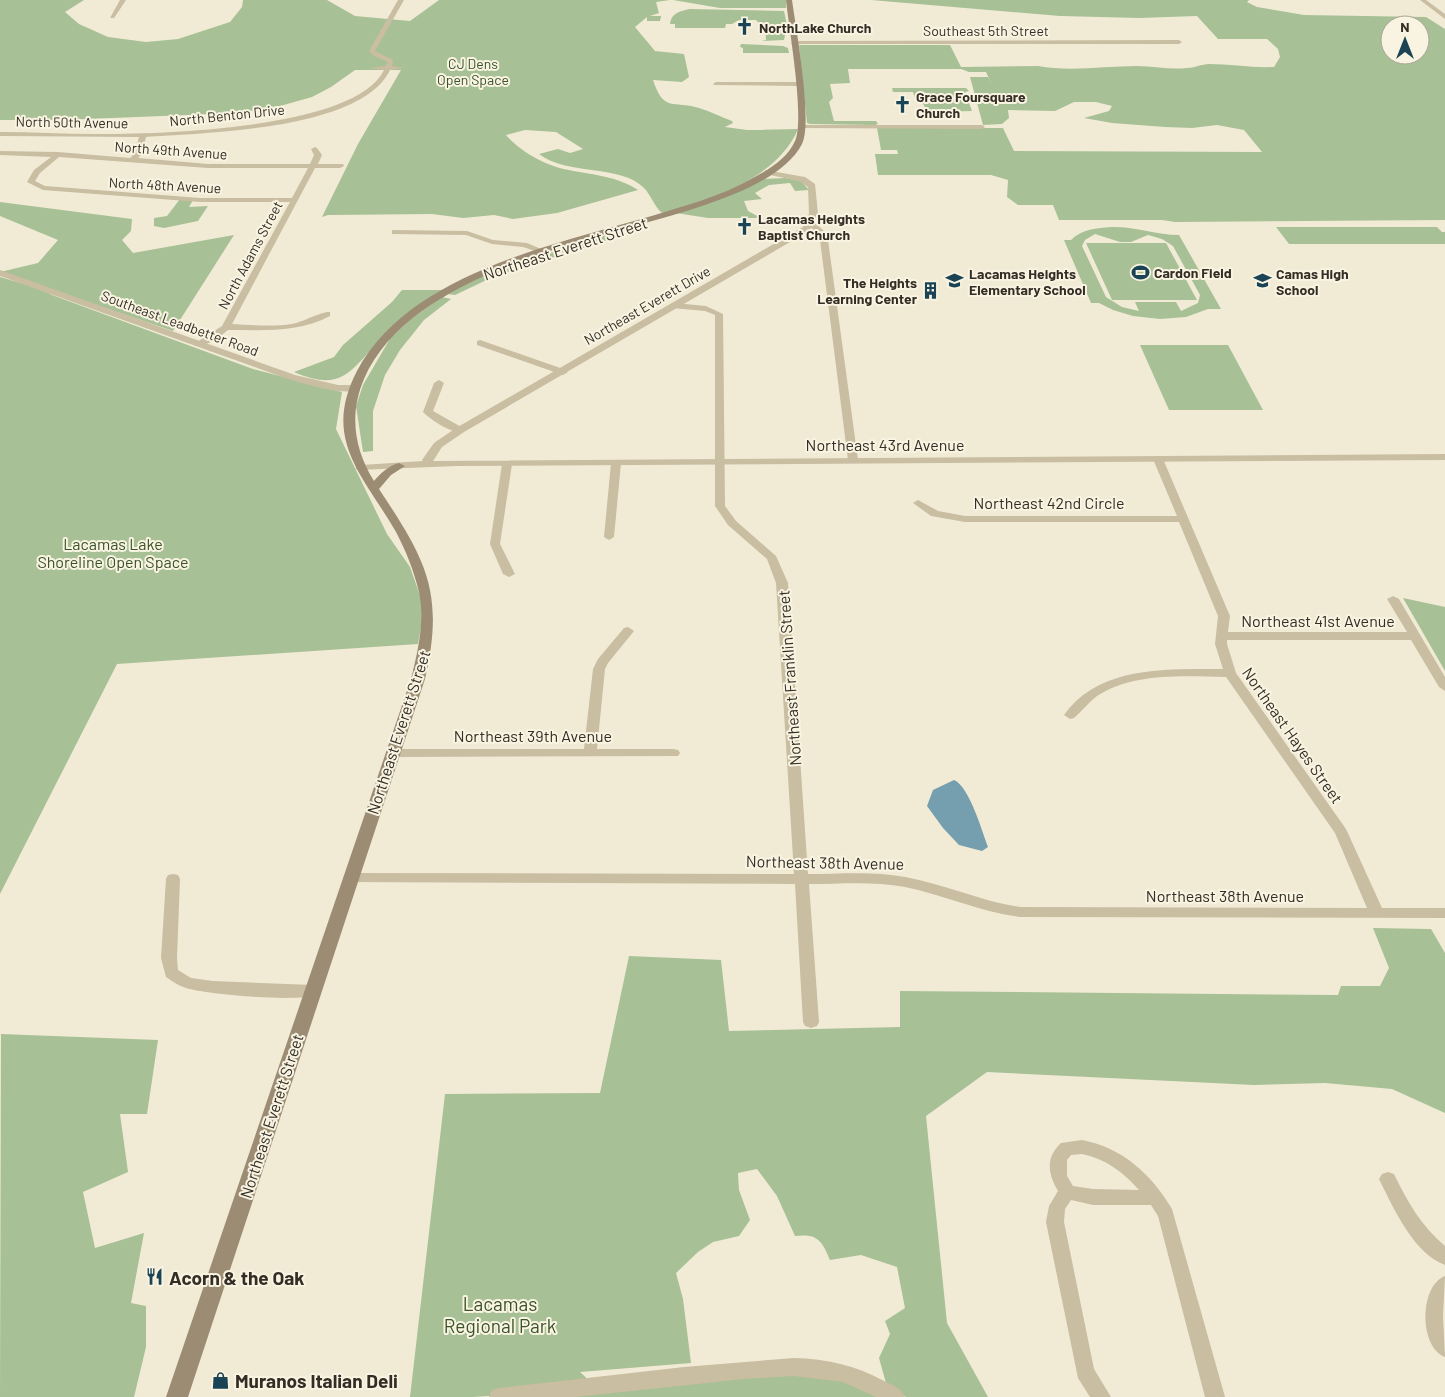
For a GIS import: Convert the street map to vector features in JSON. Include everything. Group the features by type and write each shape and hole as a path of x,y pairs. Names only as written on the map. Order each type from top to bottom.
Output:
{"main road":[{"path":"789,0 803,127"},
{"name":"Northeast Everett Street","path":"177,1397 418,678 426,647 427,600 417,567 400,528 361,468 352,444 348,416 358,377 392,331 414,313 466,282 511,263 721,196 768,172 793,152 801,137 803,127"},
{"path":"374,488 387,473 399,466"}],"street":[{"path":"112,17 123,0"},
{"path":"389,68 391,61 376,55 372,51 401,0"},
{"path":"1423,0 1445,17"},
{"name":"Southeast 5th Street","path":"793,43 1179,42"},
{"path":"374,68 401,68"},
{"name":"North Benton Drive","path":"143,135 259,126 302,119 368,93 383,81 389,68"},
{"path":"716,84 799,84"},
{"path":"803,127 982,127"},
{"name":"North 50th Avenue","path":"0,134 143,135"},
{"path":"132,160 138,154 143,135"},
{"name":"North Adams Street","path":"198,344 218,334 226,327 318,154 315,149"},
{"name":"North 49th Avenue","path":"0,153 58,154 208,166 340,166"},
{"name":"North 48th Avenue","path":"58,154 30,182 43,188 160,199 295,200"},
{"path":"768,172 808,182 812,186 815,214 811,224 824,240 854,460"},
{"name":"Northeast Everett Drive","path":"428,460 438,445 460,430 780,245 811,224"},
{"path":"395,232 467,233 492,242 524,245 544,252"},
{"name":"Southeast Leadbetter Road","path":"0,273 301,380 338,388 354,388"},
{"name":"Northeast Franklin Street","path":"675,306 706,309 719,314 720,506 723,513 772,558 782,583 811,1022"},
{"path":"226,327 292,326 314,322 327,314"},
{"path":"480,343 563,372"},
{"path":"439,383 430,402 428,412 435,418 460,430"},
{"name":"Northeast 43rd Avenue","path":"361,468 457,463 1445,457"},
{"name":"Northeast Hayes Street","path":"1158,459 1224,616 1221,644 1230,673 1341,832 1377,913"},
{"name":"Northeast 43rd Avenue","path":"361,468 375,464 428,460 457,463"},
{"path":"609,537 616,463"},
{"path":"507,464 494,536 495,544 508,574"},
{"name":"Northeast 42nd Circle","path":"918,503 935,514 965,519 1183,518"},
{"path":"1393,599 1445,687"},
{"path":"590,752 599,669 602,662 628,631"},
{"name":"Northeast 41st Avenue","path":"1221,636 1414,636"},
{"path":"1070,716 1092,694 1118,681 1167,674 1230,673"},
{"name":"Northeast 39th Avenue","path":"393,753 673,752"},
{"name":"Northeast 38th Avenue","path":"350,878 890,879 913,882 985,906 1020,912 1445,913"},
{"path":"173,879 169,958 172,973 188,983 213,987 313,991"},
{"path":"1158,1198 1093,1197 1068,1192 1058,1179 1056,1169 1058,1158 1067,1148 1084,1145 1098,1150 1134,1172 1158,1198 1166,1214 1215,1397"},
{"path":"1388,1179 1408,1220 1427,1242 1445,1257"},
{"path":"1068,1192 1057,1204 1054,1222 1085,1372 1101,1397"},
{"path":"1441,1340 1433,1310 1437,1296 1445,1284"},
{"path":"499,1397 618,1382 796,1367 844,1373 872,1384 895,1397"}],"green space":[{"name":"CJ Dens Open Space","path":"0,0 84,0 65,12 79,24 108,37 146,42 178,39 230,22 242,7 243,0 327,0 355,16 410,21 439,0 670,0 656,2 659,13 650,16 661,16 660,21 647,21 647,17 635,27 655,51 684,54 689,77 682,82 653,80 661,97 670,103 699,108 732,121 733,123 725,127 747,130 798,129 788,146 775,161 758,174 721,194 662,213 644,188 634,181 608,172 564,165 551,161 539,154 558,149 570,153 583,149 556,132 525,130 506,135 534,157 552,165 613,179 638,190 557,213 513,219 494,215 463,218 432,214 328,215 322,217 358,144 401,70 355,70 331,87 312,97 280,106 239,113 61,120 0,120"},
{"path":"673,0 786,0 786,8 720,8"},
{"path":"871,0 1249,0 1247,2 1257,7 1304,15 1380,16 1380,65 1430,65 1430,20 1445,29 1445,220 1175,222 1162,220 1059,220 1053,205 1018,205 1007,197 1008,180 991,175 878,175 875,154 898,154 897,150 881,150 877,128 1003,128 1014,151 1262,152 1244,130 1217,125 1192,128 1165,127 1112,123 1084,118 1109,111 1112,106 1096,102 1074,102 1055,111 1008,110 1009,118 1002,124 983,125 970,77 988,77 992,85 986,72 969,72 961,69 848,69 850,83 830,84 833,98 829,102 834,121 876,121 878,124 807,123 799,45 950,45 961,67 1038,66 1075,69 1137,66 1190,68 1209,64 1274,67 1280,57 1278,49 1267,39 1218,39 1197,16 1139,18 1060,16"},
{"path":"690,9 784,11 787,25 784,40 761,41 766,40 765,24 760,24 756,20 739,20 732,24 726,24 725,28 675,28 675,24 670,24 674,15"},
{"path":"741,44 783,46 788,48 789,53 743,53 743,48 740,47"},
{"path":"892,88 966,88 969,91 965,92 972,111 931,112 926,110 922,101 916,101 913,92 893,92"},
{"path":"785,178 801,181 809,190 795,191 790,183 769,185 755,193 762,199 744,201 748,211 761,218 708,218 676,213 762,179"},
{"path":"180,199 193,200 189,207 208,206 198,221 164,228 154,226 154,218 167,216"},
{"path":"0,202 132,219 131,231 122,240 133,253 234,235 173,331 0,272 38,263 58,240 0,216"},
{"path":"1106,227 1120,227 1179,235 1221,309 1208,309 1186,317 1160,319 1133,316 1113,310 1099,303 1091,303 1064,240 1071,240 1080,233","holes":["1095,234 1120,242 1131,242 1148,235 1162,239 1173,246 1200,295 1198,303 1181,311 1176,302 1135,302 1139,311 1122,307 1106,297 1082,246 1085,240"]},
{"path":"1276,227 1437,227 1442,232 1445,232 1445,244 1289,244"},
{"path":"616,232 624,235 495,276 455,295 447,294 490,272"},
{"name":"Cardon Field","path":"1086,243 1166,243 1197,300 1112,300"},
{"name":"Lacamas Lake Shoreline Open Space","path":"0,277 41,289 52,295 253,369 342,392 336,429 387,534 410,567 422,601 418,644 117,664 0,894"},
{"path":"402,290 443,290 386,335 347,373 337,378 326,380 294,372 334,357 343,345 392,302"},
{"path":"442,297 451,299 424,320 400,350 385,375 373,411 373,451 363,452 356,406 363,385 391,337 411,319"},
{"path":"1140,345 1228,345 1263,410 1169,410"},
{"path":"1403,598 1445,607 1445,671"},
{"name":"Lacamas Regional Park","path":"1373,928 1431,929 1445,953 1445,1113 1392,1089 1325,1083 1254,1085 987,1072 926,1116 947,1323 988,1397 906,1397 886,1383 879,1358 890,1334 885,1321 905,1308 897,1267 861,1255 830,1260 821,1243 814,1237 795,1236 777,1196 757,1169 738,1173 739,1190 750,1220 739,1236 713,1242 698,1252 676,1273 683,1299 691,1363 580,1372 594,1385 843,1373 883,1397 506,1397 521,1394 473,1397 410,1397 445,1094 600,1093 629,956 721,960 729,1031 900,1027 900,991 1338,995 1341,986 1380,986 1389,968"},
{"path":"1,1034 158,1040 147,1114 120,1114 128,1172 83,1192 95,1248 144,1233 131,1303 146,1306 146,1347 134,1397 0,1397"}],"water":[{"path":"954,780 965,791 979,820 988,847 982,851 959,845 943,828 927,806 933,790"}],"place":[{"name":"NorthLake Church","path":"745,27"},
{"name":"Grace Foursquare Church","path":"902,104"},
{"name":"Lacamas Heights Baptist Church","path":"744,226"},
{"name":"Cardon Field","path":"1140,272"},
{"name":"Lacamas Heights Elementary School","path":"955,281"},
{"name":"Camas High School","path":"1262,281"},
{"name":"The Heights Learning Center","path":"931,290"},
{"name":"Acorn & the Oak","path":"155,1277"},
{"name":"Muranos Italian Deli","path":"221,1380"}]}
